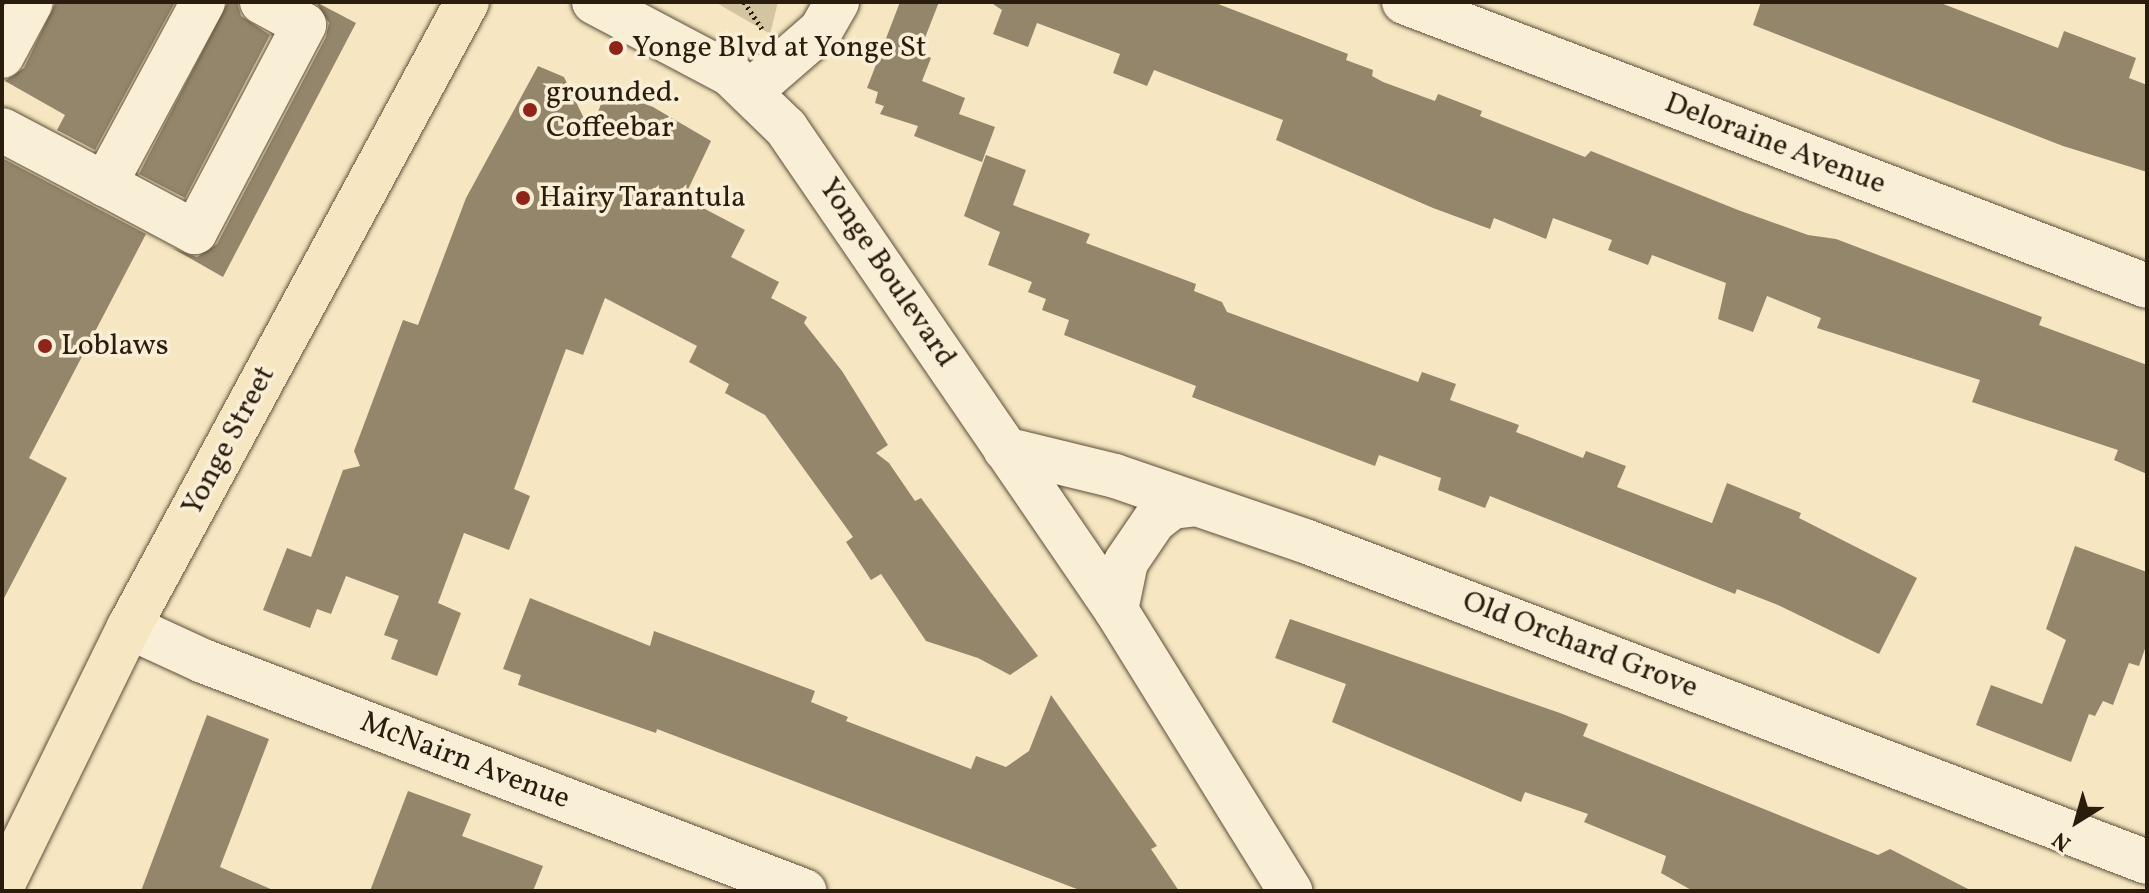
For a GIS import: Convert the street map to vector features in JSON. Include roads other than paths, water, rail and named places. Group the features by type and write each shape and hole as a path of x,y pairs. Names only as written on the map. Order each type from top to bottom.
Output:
{"main road":[{"name":"Yonge Street","path":"2,886 129,627 467,2"}],"street":[{"path":"2,56 31,2"},
{"path":"105,184 203,2"},
{"path":"2,130 195,232 304,25 262,2"},
{"name":"Yonge Boulevard","path":"594,2 698,53 752,90 823,177 1116,610 1285,886"},
{"path":"752,90 821,30 837,2"},
{"name":"Deloraine Avenue","path":"1404,2 2147,286"},
{"name":"Old Orchard Grove","path":"1005,449 1115,476 1305,541 2147,865"},
{"path":"1116,610 1126,562 1154,521 1172,507 1196,504"},
{"name":"McNairn Avenue","path":"129,627 203,661 804,891"},
{"path":"2134,891 2147,865"}],"place":[{"name":"Yonge Blvd at Yonge St","path":"616,48"},
{"name":"grounded. Coffeebar","path":"530,110"},
{"name":"Hairy Tarantula","path":"523,198"},
{"name":"Loblaws","path":"45,346"}]}
